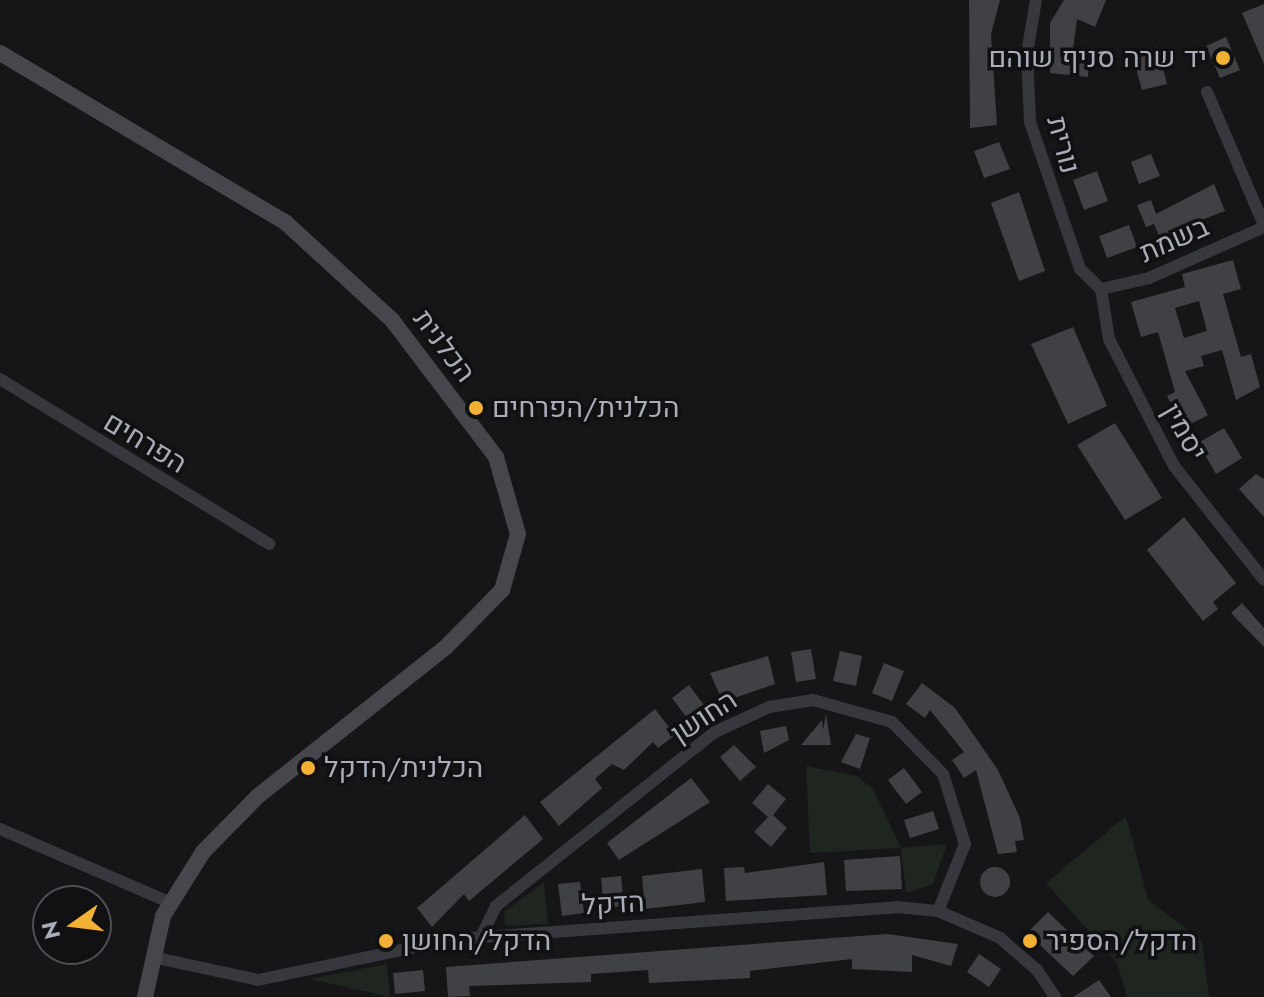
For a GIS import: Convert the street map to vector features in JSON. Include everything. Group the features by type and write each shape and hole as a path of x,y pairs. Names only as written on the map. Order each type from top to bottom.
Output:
{"street":[{"name":"נורית","path":"1036,0 1027,53 1030,122 1080,269 1101,289"},
{"name":"הכלנית","path":"0,53 285,222 392,320 496,457 518,534 502,590 446,647 239,813 169,902 152,957 145,997"},
{"path":"1207,92 1264,226"},
{"name":"בשמת","path":"1101,289 1149,278 1264,226"},
{"name":"יסמין","path":"1101,289 1109,339 1174,466 1264,580"},
{"name":"הפרחים","path":"0,379 269,544"},
{"name":"החושן","path":"481,937 496,906 715,732 769,707 813,700 892,722 943,774 965,844 938,911"},
{"path":"0,829 169,902"},
{"name":"הדקל","path":"152,957 258,980 481,937 868,907 938,911"},
{"path":"938,911 1000,938 1037,970 1055,997"}],"shaded area":[{"path":"806,766 857,776 873,789 901,848 810,853"},
{"path":"1126,816 1148,899 1202,941 1209,997 1127,997 1117,963 1046,883"},
{"path":"947,844 933,884 906,893 901,848"},
{"path":"544,882 548,924 505,926 504,912"},
{"path":"387,964 390,997 310,979"}],"building":[{"path":"969,0 1000,0 991,34 997,125 970,128"},
{"path":"1064,0 1106,0 1095,27 1077,19 1072,57 1089,59 1088,77 1050,73 1050,23"},
{"path":"1264,4 1264,64 1242,13"},
{"name":"יד שרה סניף שוהם","path":"1226,37 1240,70 1220,78 1206,46"},
{"path":"1158,47 1167,84 1142,90 1132,54"},
{"path":"999,142 1010,169 984,178 974,151"},
{"path":"1151,154 1160,176 1139,184 1131,162"},
{"path":"1097,171 1108,201 1084,210 1073,180"},
{"path":"1214,184 1225,211 1159,236 1154,224 1146,227 1137,205 1151,200 1156,214"},
{"path":"1019,192 1045,271 1019,281 991,203"},
{"path":"1129,225 1137,247 1107,258 1099,236"},
{"path":"1233,260 1241,289 1223,294 1241,357 1251,354 1260,387 1236,400 1222,350 1201,356 1204,366 1185,371 1208,415 1183,428 1167,396 1175,392 1158,332 1141,337 1131,302 1185,287 1182,274","holes":["1199,301 1207,331 1184,338 1175,308"]},
{"path":"1073,327 1107,406 1068,424 1031,344"},
{"path":"1115,423 1162,498 1125,520 1077,445"},
{"path":"1224,428 1242,458 1216,474 1198,443"},
{"path":"1256,474 1264,479 1264,517 1239,489"},
{"path":"1184,517 1236,583 1213,602 1218,609 1203,621 1147,550"},
{"path":"1242,603 1264,628 1264,647 1231,613"},
{"path":"811,649 816,679 796,682 791,652"},
{"path":"840,651 862,656 856,686 833,681"},
{"path":"768,656 775,684 723,702 710,673"},
{"path":"884,663 904,671 892,701 872,693"},
{"path":"922,683 955,708 998,770 1020,818 1024,840 1015,841 1017,852 998,854 976,770 964,778 952,760 964,752 930,710 925,718 906,704"},
{"path":"689,685 707,709 690,722 672,698"},
{"path":"655,709 675,735 658,748 653,742 624,770 612,764 595,779 602,788 559,826 540,802"},
{"path":"826,714 831,745 801,745 822,720 823,730"},
{"path":"786,726 789,740 764,753 760,731"},
{"path":"856,734 870,738 860,769 841,762"},
{"path":"734,745 756,767 740,781 720,757"},
{"path":"904,768 922,792 906,804 888,780"},
{"path":"691,778 710,802 619,860 607,843"},
{"path":"768,784 786,799 773,815 787,828 771,847 754,832 768,817 752,803"},
{"path":"933,811 939,829 910,838 904,820"},
{"path":"525,815 543,839 469,901 464,894 432,927 417,908"},
{"path":"900,856 902,889 846,891 844,860"},
{"path":"824,862 827,895 726,901 724,868 744,867 745,873"},
{"path":"995,867 1006,871 1010,882 1006,893 995,897 984,893 980,882 984,871"},
{"path":"702,869 705,902 645,909 642,876"},
{"path":"621,876 624,906 604,908 601,878"},
{"path":"580,882 584,913 562,916 558,884"},
{"path":"1048,912 1094,956 1073,976 1027,933"},
{"path":"887,934 958,944 951,966 912,955 912,972 852,969 852,959 750,971 750,978 649,983 648,970 591,974 591,982 469,986 470,996 448,997 446,967"},
{"path":"979,954 1001,969 989,987 967,972"},
{"path":"423,970 425,991 395,994 393,973"},
{"path":"1099,980 1111,997 1073,997 1090,986"}],"place":[{"name":"יד שרה סניף שוהם","path":"1223,58"},
{"name":"הכלנית/הפרחים","path":"476,408"},
{"name":"הכלנית/הדקל","path":"308,768"},
{"name":"הדקל/החושן","path":"386,941"},
{"name":"הדקל/הספיר","path":"1030,941"}]}
